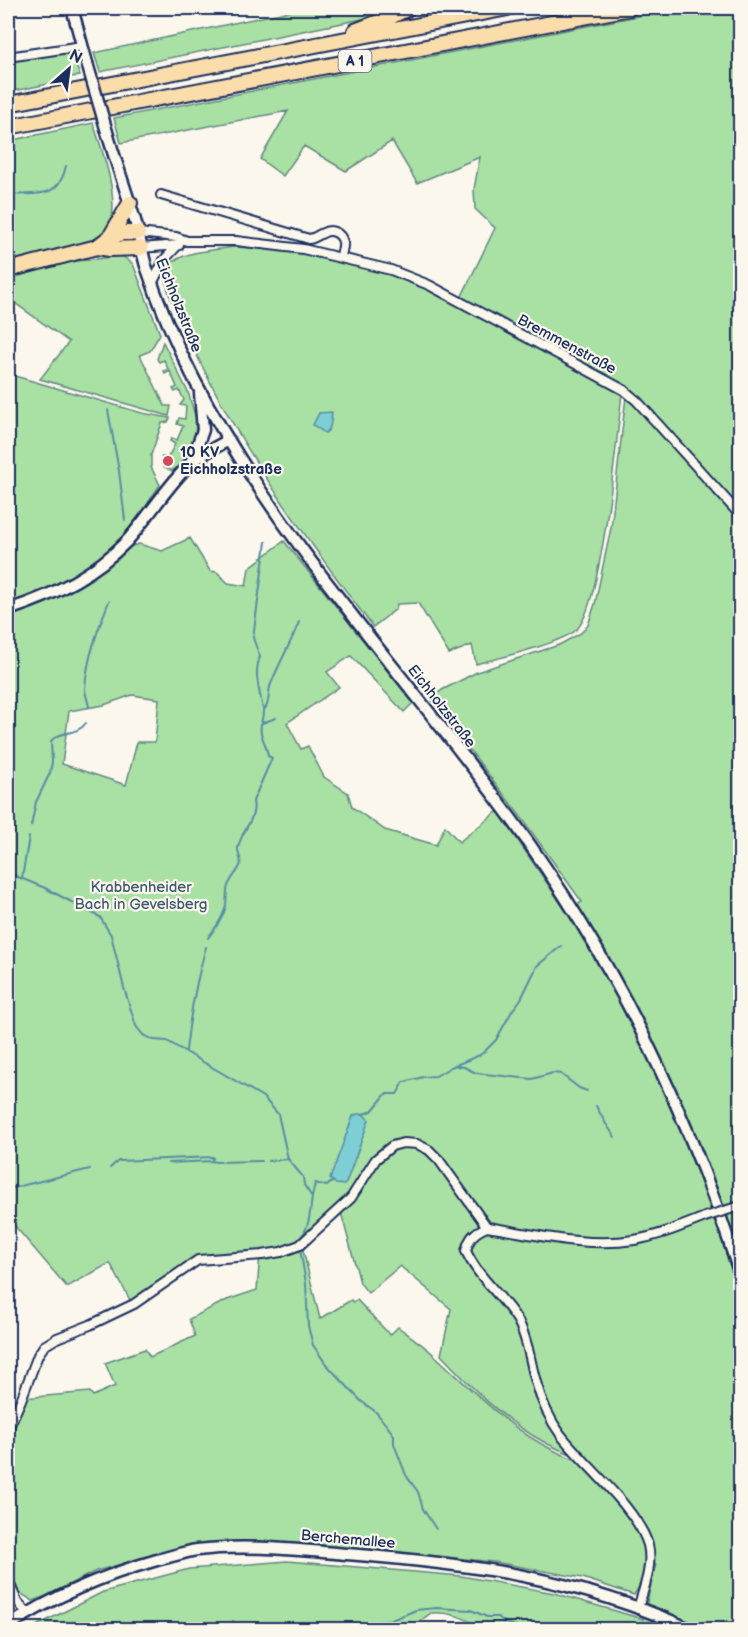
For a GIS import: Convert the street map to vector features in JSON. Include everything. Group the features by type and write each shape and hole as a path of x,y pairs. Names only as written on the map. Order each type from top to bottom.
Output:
{"highway":[{"path":"331,42 408,8"},
{"name":"A 1","path":"8,105 508,8"},
{"name":"A 1","path":"8,127 630,8"},
{"path":"110,237 130,202"},
{"path":"8,270 97,247 110,237 122,233 138,233"},
{"path":"97,247 141,248"}],"main road":[{"name":"Eichholzstraße","path":"72,8 152,284 180,352 200,390 229,440 300,547 512,819 583,926 612,975 659,1066 699,1161 741,1275"},
{"path":"191,463 203,430 200,390"},
{"path":"8,610 34,602 65,587 108,559 135,531 191,463 229,440"},
{"name":"Berchemallee","path":"8,1626 27,1613 84,1584 130,1568 195,1550 264,1547 488,1569 576,1587 692,1629"}],"street":[{"path":"8,57 82,46"},
{"path":"161,195 309,239 323,233 333,232 342,239 341,257"},
{"name":"Bremmenstraße","path":"138,233 176,237 187,241 264,243 303,249 391,270 429,285 624,390 637,401 741,515"},
{"name":"Bremmenstraße","path":"141,248 178,245 187,241"},
{"name":"Bremmenstraße","path":"152,284 164,260 178,245"},
{"path":"8,1430 38,1354 44,1346 134,1304 198,1260 262,1255 281,1252 300,1245 351,1198 376,1159 392,1146 403,1143 417,1144 429,1150 439,1160 487,1227"},
{"path":"638,1608 650,1564 644,1534 633,1516 561,1434 551,1419 538,1390 519,1323 475,1268 466,1251 471,1237 478,1230 487,1227 563,1238 610,1242 635,1240 679,1228 741,1206"},
{"path":"8,1581 17,1601 27,1613"}],"green space":[{"path":"304,8 401,8 387,14 100,72 94,53"},
{"path":"679,8 740,8 740,511 629,389 461,298 495,228 475,209 474,189 480,157 417,183 392,141 346,171 304,146 283,176 260,159 288,111 121,143 114,118"},
{"path":"72,54 80,76 59,78 59,82 8,92 8,61 46,55"},
{"path":"93,123 111,188 113,214 110,224 112,226 103,236 90,241 8,263 8,139 18,139"},
{"path":"234,247 331,258 400,276 450,300 622,393 601,556 585,615 576,630 543,645 476,664 472,645 449,654 418,603 397,604 396,609 373,627 320,556 246,446 224,408 170,298 166,281 167,264 170,265 175,260 191,254"},
{"path":"122,256 133,264 160,334 150,351 140,355 165,406 171,406 169,416 40,379 69,342 8,298 8,275 50,264"},
{"path":"163,342 188,392 197,422 190,449 182,462 172,471 163,467 162,457 167,459 175,444 170,441 172,438 177,440 183,426 177,424 179,418 185,419 186,406 180,405 184,400 179,390 175,392 173,389 177,387 170,371 165,374 164,371 168,369 164,360 159,362 157,359"},
{"path":"8,374 142,413 170,418 168,422 162,423 151,455 151,467 160,485 137,520 110,549 79,573 45,591 8,606"},
{"name":"Krabbenheider Bach in Gevelsberg","path":"626,396 740,520 740,1629 481,1629 458,1616 431,1613 408,1630 30,1629 103,1592 189,1569 287,1561 461,1576 554,1593 643,1619 656,1564 646,1556 643,1579 634,1595 583,1578 494,1562 261,1541 191,1545 96,1571 33,1601 20,1593 8,1566 8,1435 24,1398 90,1392 93,1396 115,1386 105,1363 145,1349 150,1357 195,1336 189,1319 227,1300 257,1290 260,1254 216,1256 171,1274 131,1302 110,1263 67,1287 8,1218 8,615 41,604 84,583 132,546 139,544 162,551 190,538 210,571 217,572 228,583 246,586 249,568 284,541 413,703 404,712 351,656 327,672 339,687 287,723 301,749 308,746 324,777 348,793 352,807 385,830 436,845 445,826 459,842 498,811 566,911 582,902 431,699 442,690 477,672 559,645 581,633 588,625 595,604 611,528","holes":["132,695 159,699 155,742 137,742 126,785 62,764 69,711 104,705","339,1205 360,1283 368,1293 400,1266 451,1309 441,1355 502,1414 529,1434 578,1457 577,1460 556,1452 517,1428 415,1339 398,1327 390,1335 357,1300 353,1302 351,1300 320,1319 302,1246 298,1250 297,1243"]}],"water":[{"path":"332,412 330,426 325,433 313,425 319,413"},
{"path":"363,1114 369,1120 346,1183 336,1184 330,1179 353,1116"}],"waterway":[{"path":"8,195 36,194 51,190 57,185 66,166"},
{"path":"108,410 125,520"},
{"path":"208,938 225,909 228,886 241,864 238,850 240,842 253,814 253,801 272,758 268,756 261,733 263,709 257,676 260,657 253,638 266,542"},
{"path":"89,707 85,693 88,666 109,601"},
{"path":"264,710 271,684 299,622"},
{"path":"262,723 276,718"},
{"path":"31,826 36,802 50,773 51,741 59,735 78,730 86,723"},
{"path":"22,878 29,837"},
{"path":"8,873 45,888 100,917 111,935 136,1026 143,1035 154,1040 167,1041 263,1097 278,1114 288,1159 303,1177 304,1185 312,1197 307,1226 298,1240"},
{"path":"363,1114 372,1111 386,1094 397,1094 404,1082 436,1076 485,1051 496,1040 521,999 537,966 561,946"},
{"path":"186,1050 194,998 206,947"},
{"path":"457,1066 476,1073 532,1079 553,1073 561,1074 579,1088 587,1091"},
{"path":"596,1106 615,1137"},
{"path":"110,1168 118,1161 213,1157 212,1161 216,1162 261,1161"},
{"path":"268,1161 288,1159"},
{"path":"168,1163 212,1161"},
{"path":"8,1189 90,1169"},
{"path":"312,1197 315,1183 327,1186 333,1181"},
{"path":"300,1249 306,1283 308,1326 313,1345 326,1364 361,1401 376,1412 394,1435 394,1444 406,1475 418,1492 423,1509 436,1529"},
{"path":"331,1630 352,1624 389,1621 416,1610 436,1608 471,1610 487,1617 498,1617 506,1623 528,1630"},
{"path":"233,1621 241,1630"}],"place":[{"name":"10 KV Eichholzstraße","path":"168,461"}]}
